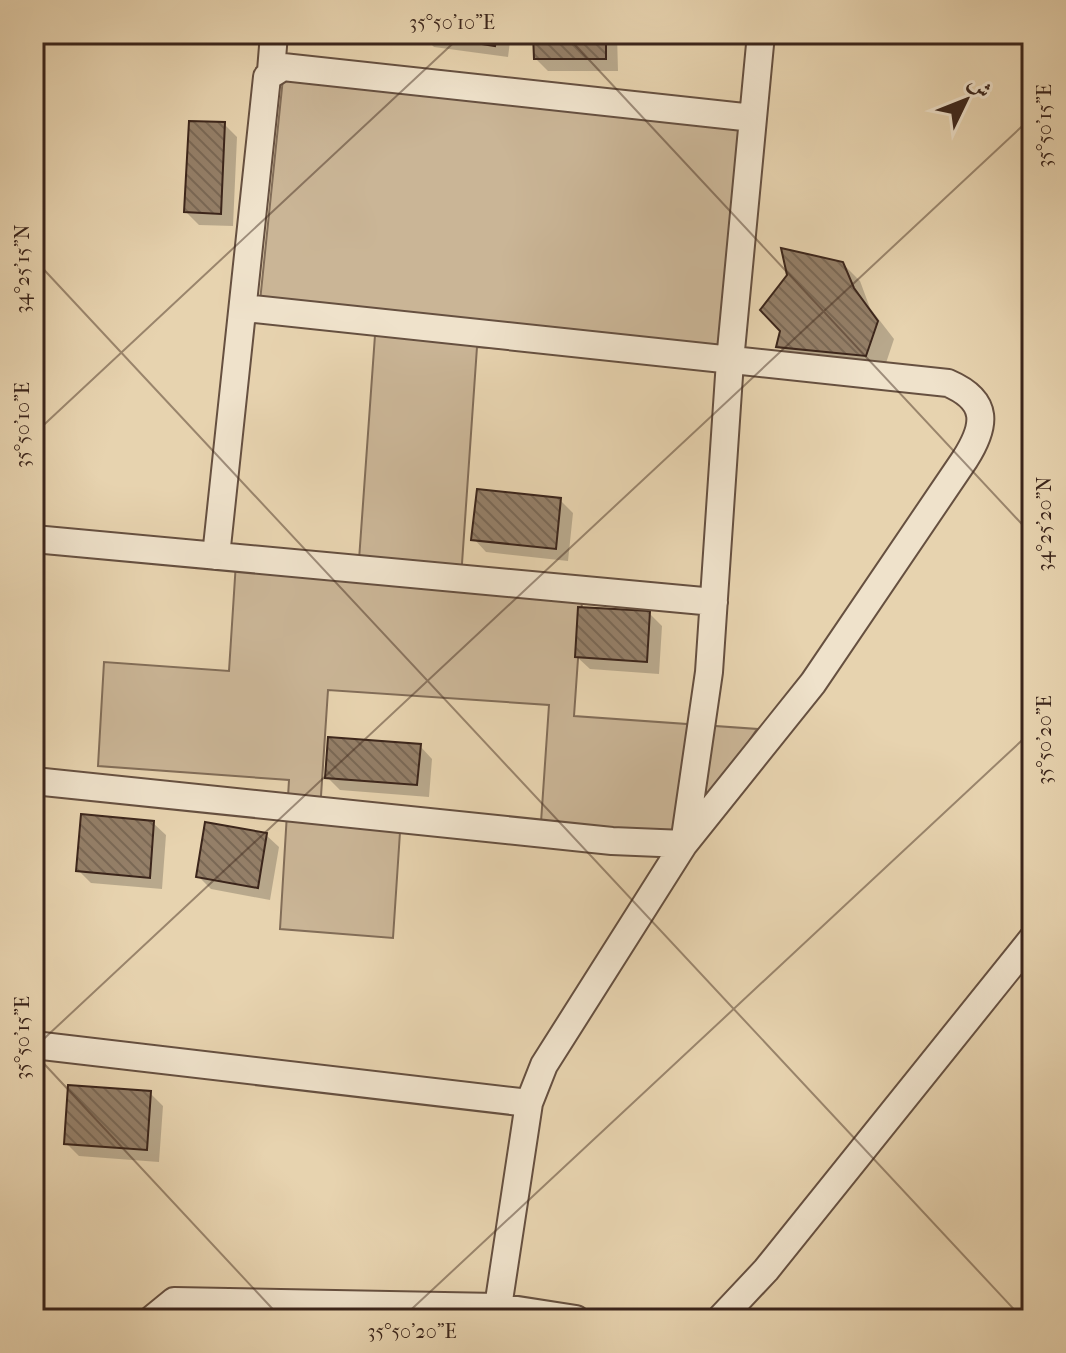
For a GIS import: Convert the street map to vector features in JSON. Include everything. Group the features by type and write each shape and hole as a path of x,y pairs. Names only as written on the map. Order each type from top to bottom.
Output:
{"street":[{"path":"216,556 274,34"},
{"path":"684,844 709,672 730,361 761,34"},
{"path":"271,71 283,67 753,118"},
{"path":"245,308 948,383 972,399 982,424 965,459 813,683 684,844 544,1065 529,1103 498,1307"},
{"path":"34,539 714,602"},
{"path":"34,781 612,841 684,844"},
{"path":"720,1319 766,1270 1032,939"},
{"path":"34,1045 529,1103"},
{"path":"152,1319 174,1301 498,1307 576,1319"}],"shaded area":[{"path":"283,78 748,123 732,365 477,347 461,578 583,587 574,716 757,729 678,847 540,837 549,705 328,690 320,811 401,817 393,938 280,929 289,780 98,766 104,662 229,671 236,562 358,574 376,321 259,311"}],"building":[{"path":"419,34 497,34 495,46"},
{"path":"533,34 606,34 606,59 534,59"},
{"path":"189,121 225,122 221,214 184,212"},
{"path":"781,248 843,262 854,288 878,321 866,356 776,347 780,331 760,310 787,275"},
{"path":"477,489 561,498 556,549 471,540"},
{"path":"578,607 650,611 647,662 575,657"},
{"path":"328,737 421,744 417,785 325,778"},
{"path":"81,814 154,821 150,878 76,871"},
{"path":"205,822 267,833 258,888 196,877"},
{"path":"68,1085 151,1091 147,1150 64,1144"}]}
